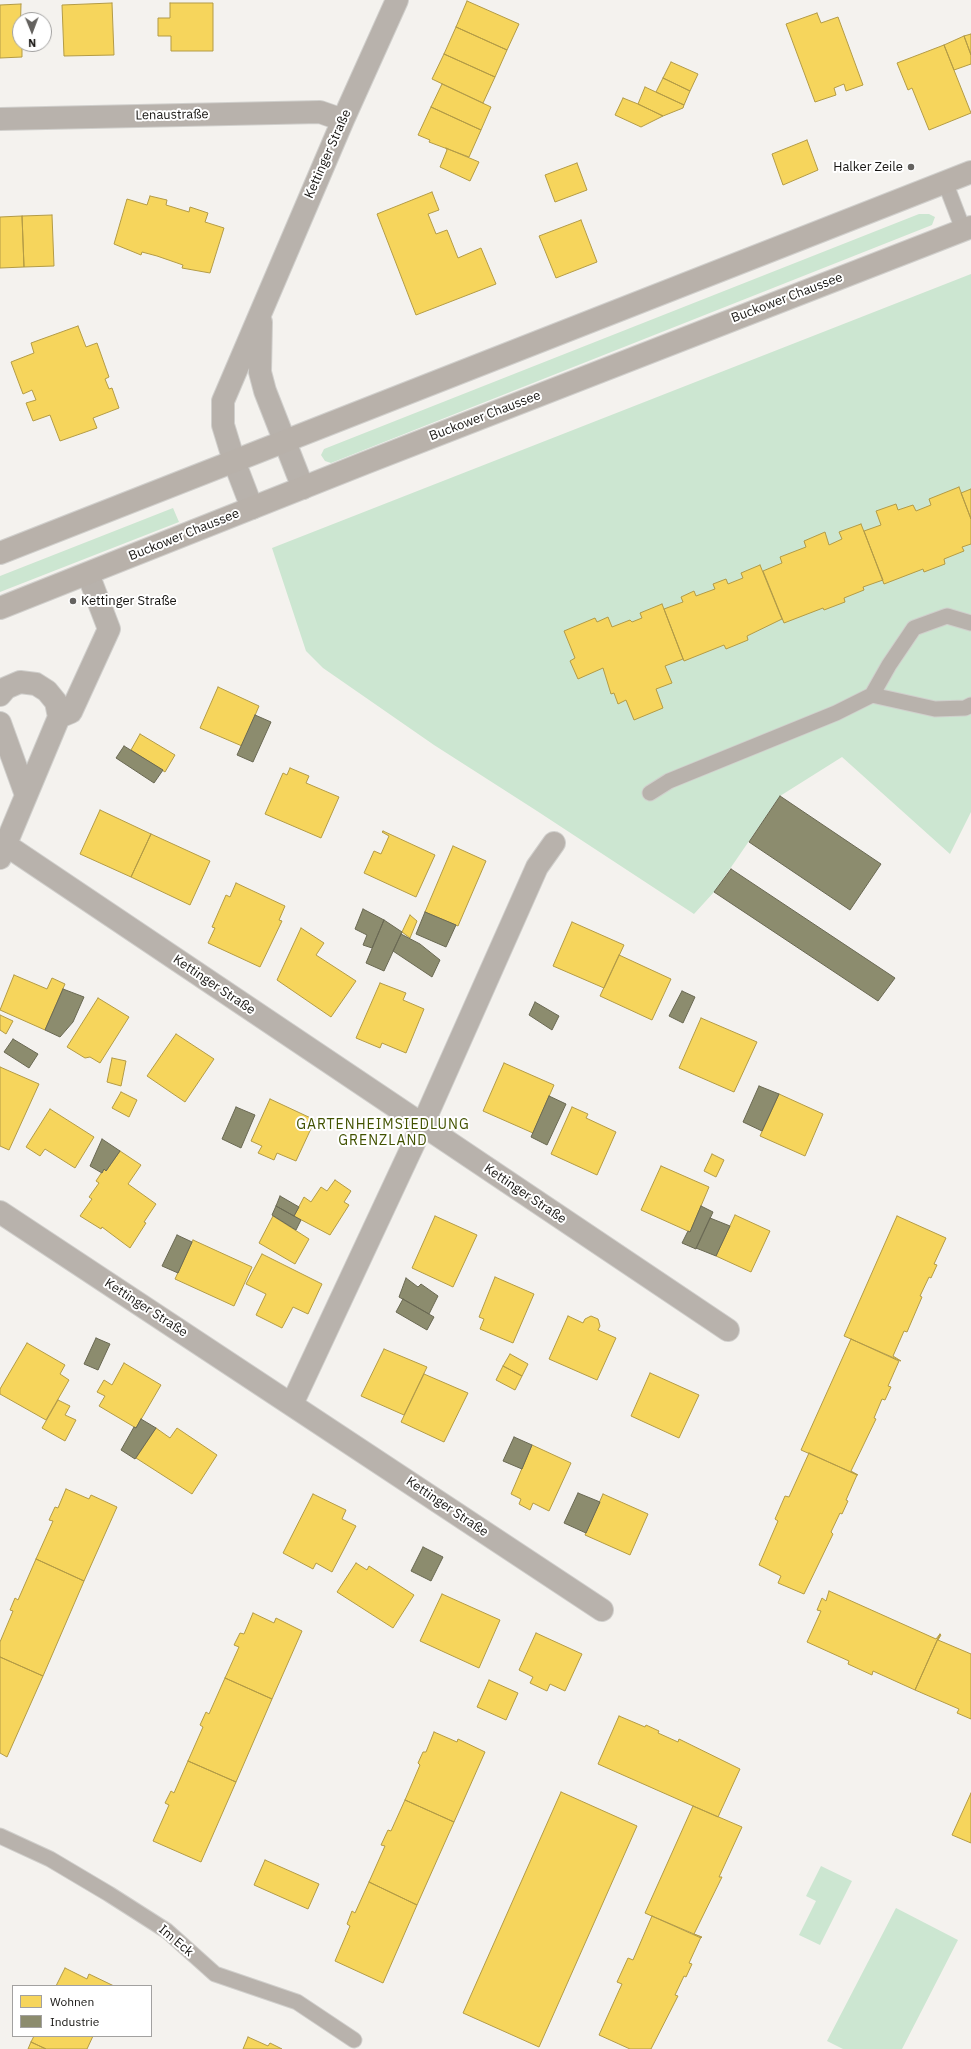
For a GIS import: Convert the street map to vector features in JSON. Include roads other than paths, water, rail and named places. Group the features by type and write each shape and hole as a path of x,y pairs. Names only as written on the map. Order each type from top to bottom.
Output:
{"main road":[{"path":"0,553 971,172"},
{"name":"Buckower Chaussee","path":"0,608 967,228"}],"street":[{"name":"Kettinger Straße","path":"252,508 234,461 222,419 223,401 343,120 397,0"},
{"name":"Lenaustraße","path":"0,119 320,112 343,120"},
{"name":"Kettinger Straße","path":"261,309 260,372 284,441 303,488"},
{"name":"Kettinger Straße","path":"88,574 109,629 71,712 59,717 3,851 422,1126 728,1330"},
{"path":"0,695 6,688 20,682 36,684 47,691 56,702 59,717"},
{"path":"0,723 26,795"},
{"path":"292,1404 422,1126 538,867 554,843"},
{"name":"Kettinger Straße","path":"0,1212 602,1610"}],"lane":[{"path":"945,182 967,228"},
{"path":"650,794 669,781 836,713 872,695 889,665 914,628 947,616 971,623"},
{"path":"872,695 935,709 966,708 971,705"},
{"name":"Im Eck","path":"0,1836 50,1859 110,1894 166,1931 215,1974 297,2002 354,2040"}],"place":[{"name":"Halker Zeile","path":"911,167"},
{"name":"Kettinger Straße","path":"73,601"}],"district":[{"name":"GARTENHEIMSIEDLUNG GRENZLAND","path":"383,1134"}]}
